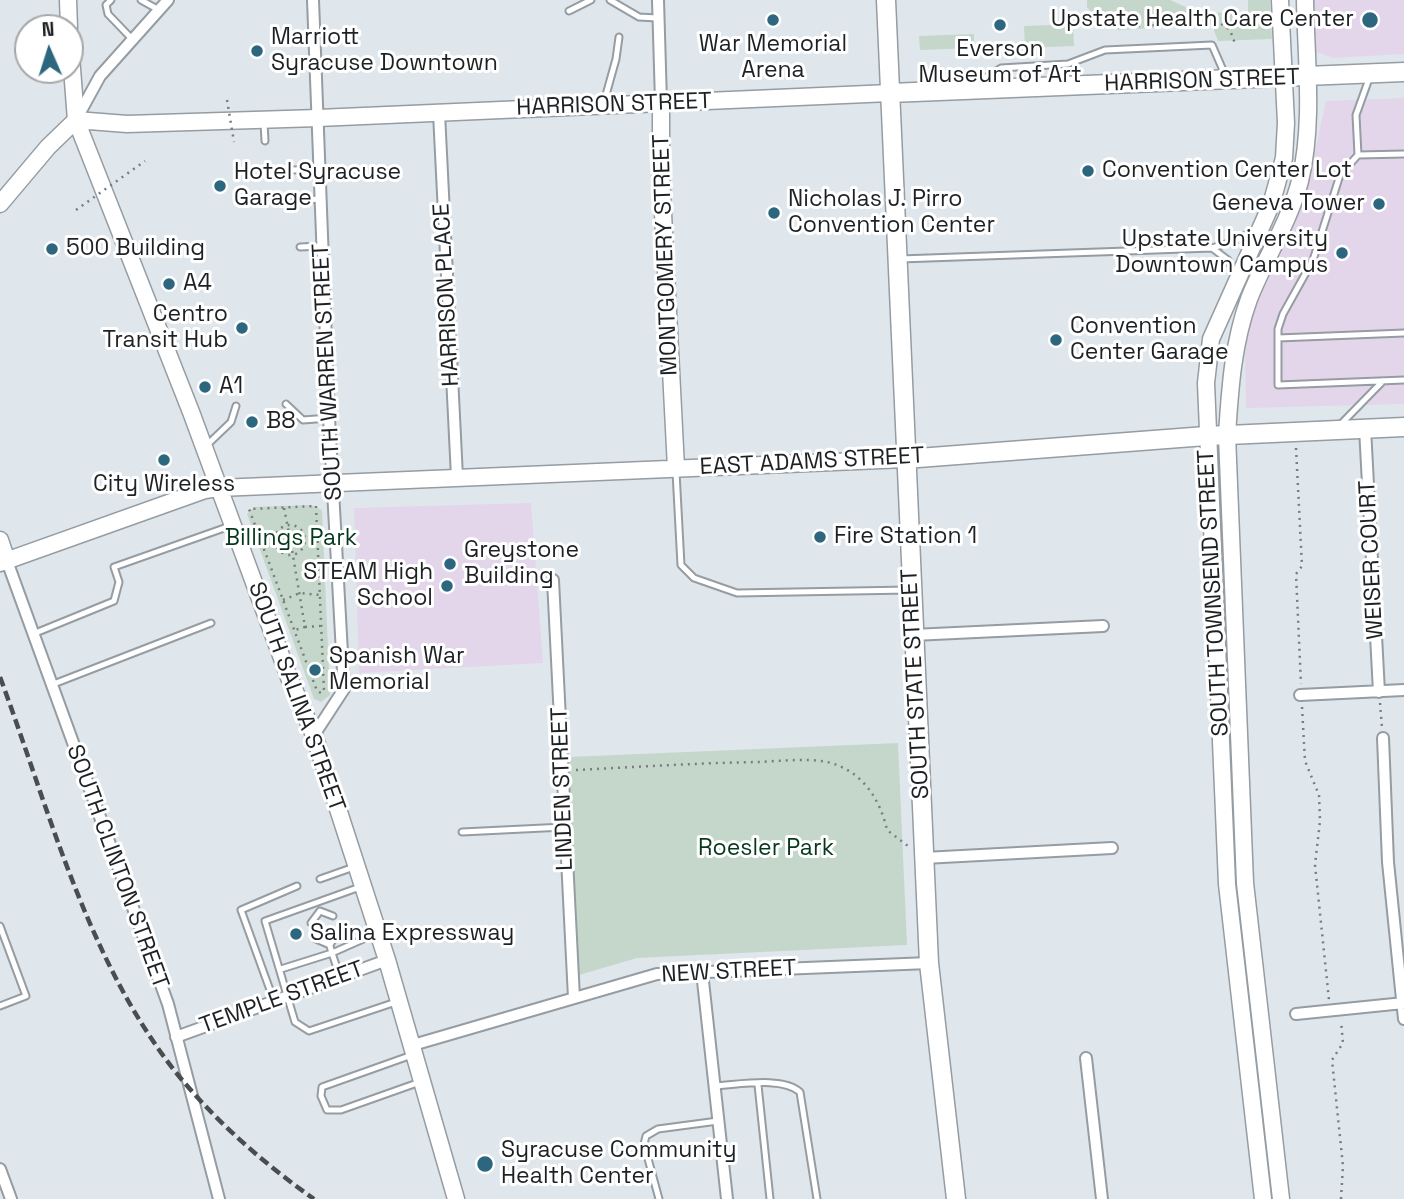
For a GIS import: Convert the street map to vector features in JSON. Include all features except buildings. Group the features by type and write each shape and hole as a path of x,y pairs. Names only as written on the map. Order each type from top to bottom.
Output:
{"main road":[{"name":"SOUTH STATE STREET","path":"886,0 929,963 956,1199"},
{"name":"SOUTH TOWNSEND STREET","path":"1263,1199 1241,1021 1226,845 1206,436 1206,383 1211,339 1271,205 1284,158 1286,123 1280,0"},
{"name":"SOUTH TOWNSEND STREET","path":"1281,1199 1259,1020 1243,845 1227,435 1238,332 1250,297 1289,216 1300,180 1307,136 1305,0"},
{"name":"HARRISON STREET","path":"76,120 127,124 264,120 1404,72"},
{"name":"SOUTH SALINA STREET","path":"73,84 76,120 204,448 290,680 314,734 387,960 456,1199"},
{"name":"MONTGOMERY STREET","path":"662,102 661,174 676,468"},
{"path":"0,204 48,147 76,120"},
{"name":"EAST ADAMS STREET","path":"4,562 219,488 905,459 1206,436 1404,427"},
{"name":"SOUTH CLINTON STREET","path":"0,540 4,562"}],"street":[{"path":"76,120 100,76 168,0"},
{"name":"SOUTH WARREN STREET","path":"313,0 328,418 334,482 344,689 314,734"},
{"name":"MONTGOMERY STREET","path":"658,0 662,102"},
{"name":"HARRISON PLACE","path":"439,113 457,477"},
{"name":"WEISER COURT","path":"1366,428 1379,692"},
{"name":"SOUTH CLINTON STREET","path":"4,562 33,634 168,1004 219,1199"},
{"name":"LINDEN STREET","path":"553,580 574,998"},
{"path":"914,635 1103,626"},
{"path":"1296,694 1404,690"},
{"path":"1382,738 1388,862 1404,1019"},
{"path":"1226,845 1243,845"},
{"path":"924,858 1112,848"},
{"name":"TEMPLE STREET","path":"176,1037 387,960"},
{"name":"NEW STREET","path":"414,1050 657,974 929,963"},
{"path":"702,972 727,1199"},
{"path":"1296,1014 1403,1003"},
{"path":"1241,1021 1259,1020"},
{"path":"1086,1058 1102,1199"},
{"path":"0,1169 11,1199"}],"lane":[{"path":"111,0 106,5 108,14 132,39"},
{"path":"141,0 159,10"},
{"path":"569,11 591,0"},
{"path":"610,0 639,17 659,18"},
{"path":"603,105 617,58 619,37"},
{"path":"967,90 1001,68 1068,64 1105,50 1212,45 1227,80"},
{"path":"1371,74 1356,115 1358,155 1340,175 1313,260 1283,314 1278,338 1279,385 1404,380"},
{"path":"264,120 265,141"},
{"path":"1358,155 1404,154"},
{"path":"293,170 319,169"},
{"path":"295,201 320,200"},
{"path":"898,259 1212,247 1235,241 1262,224"},
{"path":"300,247 321,246"},
{"path":"1212,247 1228,260 1238,278"},
{"path":"127,254 152,253"},
{"path":"1278,338 1404,333"},
{"path":"1336,430 1383,381"},
{"path":"286,404 303,420 328,418"},
{"path":"204,448 231,422 236,406"},
{"path":"676,468 681,565 694,578 737,593 912,590"},
{"path":"33,634 114,601 119,582 114,567 233,525"},
{"path":"51,685 211,624"},
{"path":"462,832 565,827"},
{"path":"320,879 357,866"},
{"path":"275,1001 241,910 297,886"},
{"path":"363,886 265,921 295,1021 309,1031 399,1001"},
{"path":"318,902 322,919"},
{"path":"320,911 333,916"},
{"path":"311,923 320,911"},
{"path":"0,926 26,996 0,1006"},
{"path":"281,969 332,953 378,932"},
{"path":"330,946 337,933"},
{"path":"327,936 340,977"},
{"path":"316,939 330,946"},
{"path":"414,1050 322,1087 321,1096 327,1110 341,1110 423,1080"},
{"path":"758,1084 770,1199"},
{"path":"714,1086 786,1085 800,1093 817,1199"},
{"path":"659,1199 645,1144 650,1131 718,1121"}],"path":[{"path":"1117,27 1219,23 1230,30 1236,46"},
{"path":"228,100 234,142"},
{"path":"76,210 145,161"},
{"path":"1295,432 1302,566 1296,574 1301,685 1296,694 1302,702 1306,761 1319,795 1320,821 1315,865 1335,1010 1343,1043 1332,1060 1343,1166 1340,1199"},
{"path":"316,506 317,536 324,691 321,693 317,691 249,509 316,506"},
{"path":"284,508 290,538"},
{"path":"288,528 300,529 306,537 305,546 293,552 280,552 274,544 274,536 288,528"},
{"path":"306,537 317,536"},
{"path":"264,548 274,544"},
{"path":"291,544 306,626"},
{"path":"283,600 300,593 320,595"},
{"path":"294,631 306,626 321,625"},
{"path":"1379,692 1382,738"},
{"path":"562,770 738,762 828,762 872,789 882,807 887,830 924,858"}],"shaded area":[{"path":"1312,0 1404,0 1404,54 1332,58 1314,51"},
{"name":"Upstate University Downtown Campus","path":"1404,98 1404,404 1246,408 1245,343 1255,306 1304,200 1326,101"},
{"name":"STEAM High School","path":"531,503 543,663 359,673 354,508"}],"green space":[{"path":"1087,0 1170,0 1199,13 1248,12 1248,0 1270,0 1272,39 1218,41 1212,25 1117,30 1117,23 1107,13 1093,14 1087,7"},
{"path":"1073,24 1074,46 1025,48 1024,26"},
{"path":"974,34 974,48 920,50 919,36"},
{"name":"Billings Park","path":"311,505 322,510 330,695 321,702 314,699 247,514 254,507"},
{"name":"Roesler Park","path":"898,743 907,945 637,958 579,975 568,757"}],"railway":[{"path":"0,677 72,881 93,931 143,1026 174,1070 222,1123 276,1171 314,1199"}],"place":[{"name":"War Memorial Arena","path":"773,20"},
{"name":"Upstate Health Care Center","path":"1370,20"},
{"name":"Everson Museum of Art","path":"1000,25"},
{"name":"Marriott Syracuse Downtown","path":"257,51"},
{"name":"Convention Center Lot","path":"1088,171"},
{"name":"Hotel Syracuse Garage","path":"220,186"},
{"name":"Geneva Tower","path":"1379,204"},
{"name":"Nicholas J. Pirro Convention Center","path":"774,213"},
{"name":"500 Building","path":"52,249"},
{"name":"Upstate University Downtown Campus","path":"1342,253"},
{"name":"A4","path":"169,284"},
{"name":"Centro Transit Hub","path":"242,328"},
{"name":"Convention Center Garage","path":"1056,340"},
{"name":"A1","path":"205,387"},
{"name":"B8","path":"252,422"},
{"name":"City Wireless","path":"164,460"},
{"name":"Fire Station 1","path":"820,537"},
{"name":"Greystone Building","path":"450,564"},
{"name":"STEAM High School","path":"447,586"},
{"name":"Spanish War Memorial","path":"315,670"},
{"name":"Salina Expressway","path":"296,934"},
{"name":"Syracuse Community Health Center","path":"485,1164"}]}
